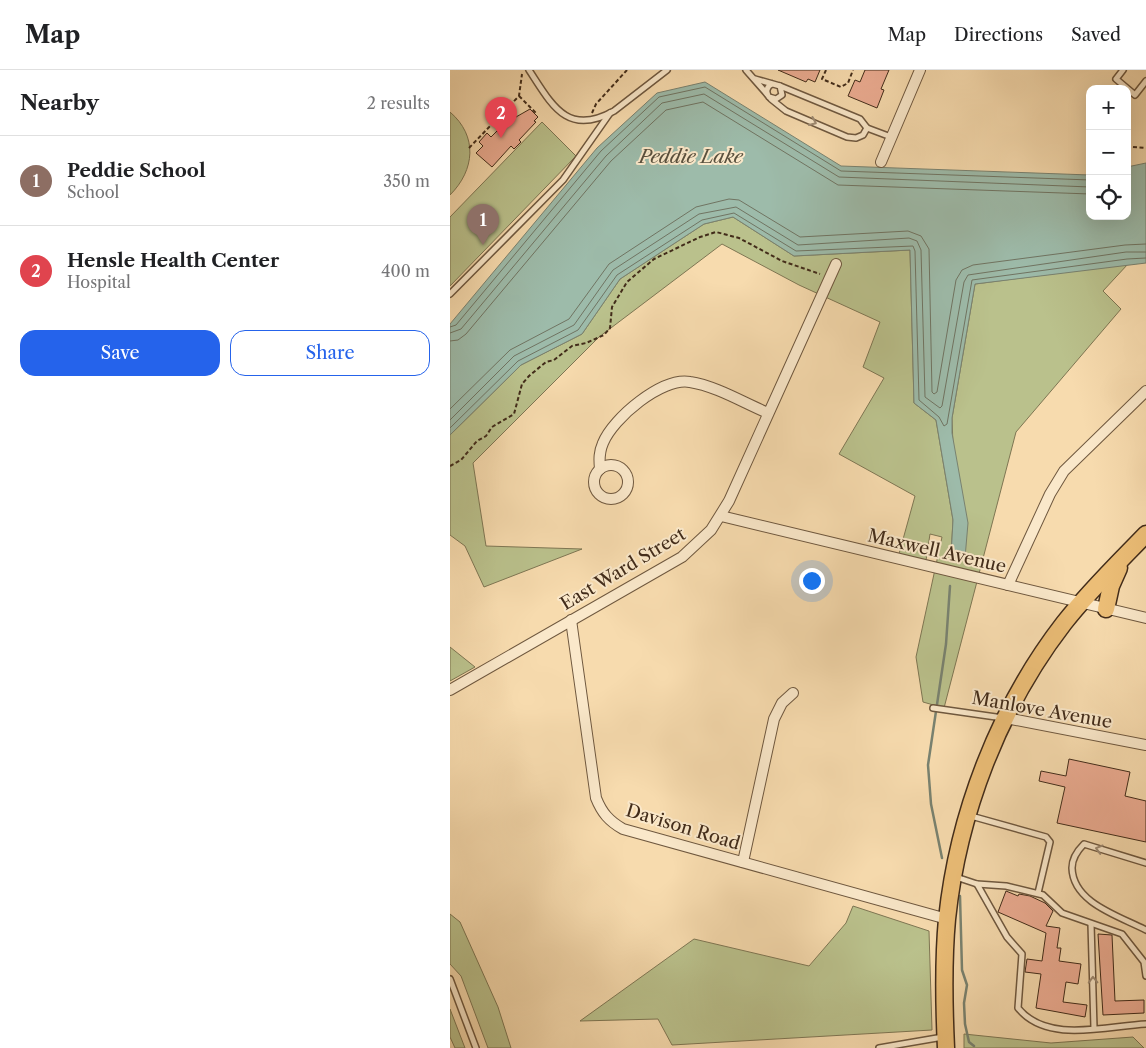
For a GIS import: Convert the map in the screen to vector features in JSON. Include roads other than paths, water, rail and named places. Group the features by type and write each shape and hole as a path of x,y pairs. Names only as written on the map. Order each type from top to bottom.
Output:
{"main road":[{"path":"946,1042 947,919 954,876 968,816 979,782 1006,718 1047,647 1081,603 1146,534"},
{"path":"1106,609 1111,586 1124,556"}],"street":[{"path":"881,162 920,70"},
{"name":"East Ward Street","path":"450,690 682,557 699,543 721,516 836,264"},
{"path":"600,469 599,455 609,432 616,422 643,400 663,387 688,381 768,413"},
{"path":"1008,585 1050,494 1064,470 1146,391"},
{"name":"Maxwell Avenue","path":"721,516 1146,618"},
{"name":"Davison Road","path":"571,620 594,789 600,808 606,817 623,829 947,919"},
{"path":"743,862 774,719 782,703 793,693"},
{"name":"Manlove Avenue","path":"1006,718 1146,745"}],"lane":[{"path":"529,70 559,112 567,117 588,119 610,113"},
{"path":"450,294 563,180 610,113 668,70"},
{"path":"746,70 756,79 769,97 786,111 847,138 856,138 863,135 867,128"},
{"path":"1123,70 1116,79 1135,95 1146,81"},
{"path":"756,79 780,86 860,119 867,128 891,137"},
{"path":"769,97 767,88 772,84"},
{"path":"769,97 778,99 782,95 780,86"},
{"name":"Manlove Avenue","path":"933,708 1006,718"},
{"path":"968,816 1046,837 1050,842 1038,893"},
{"path":"1146,863 1084,844 1077,850 1072,864 1072,879 1078,891 1090,901 1146,930"},
{"path":"954,876 977,884 1006,886 1038,893 1043,895 1062,913 1122,934 1144,962 1146,976"},
{"path":"977,884 1007,938 1022,954 1018,1008 1027,1019 1050,1028 1094,1028 1146,1024"},
{"path":"1091,924 1094,1028"},
{"path":"450,979 476,1048"},
{"path":"879,1048 946,1042"}],"water":[{"name":"Peddie Lake","path":"705,82 841,166 1086,175 1086,220 1131,220 1131,166 1146,163 1146,263 975,284 952,418 952,433 968,523 965,558 958,559 951,556 953,520 936,420 914,403 910,250 794,256 733,217 704,224 620,279 582,334 521,365 450,435 450,324 597,148 657,93"}],"waterway":[{"path":"942,858 931,804 928,765 946,644 950,586"},
{"path":"960,896 962,970 967,985 964,1003 965,1024 969,1042 974,1046"}],"place":[{"name":"Hensle Health Center","path":"501,138"},
{"name":"Peddie School","path":"483,245"}]}
